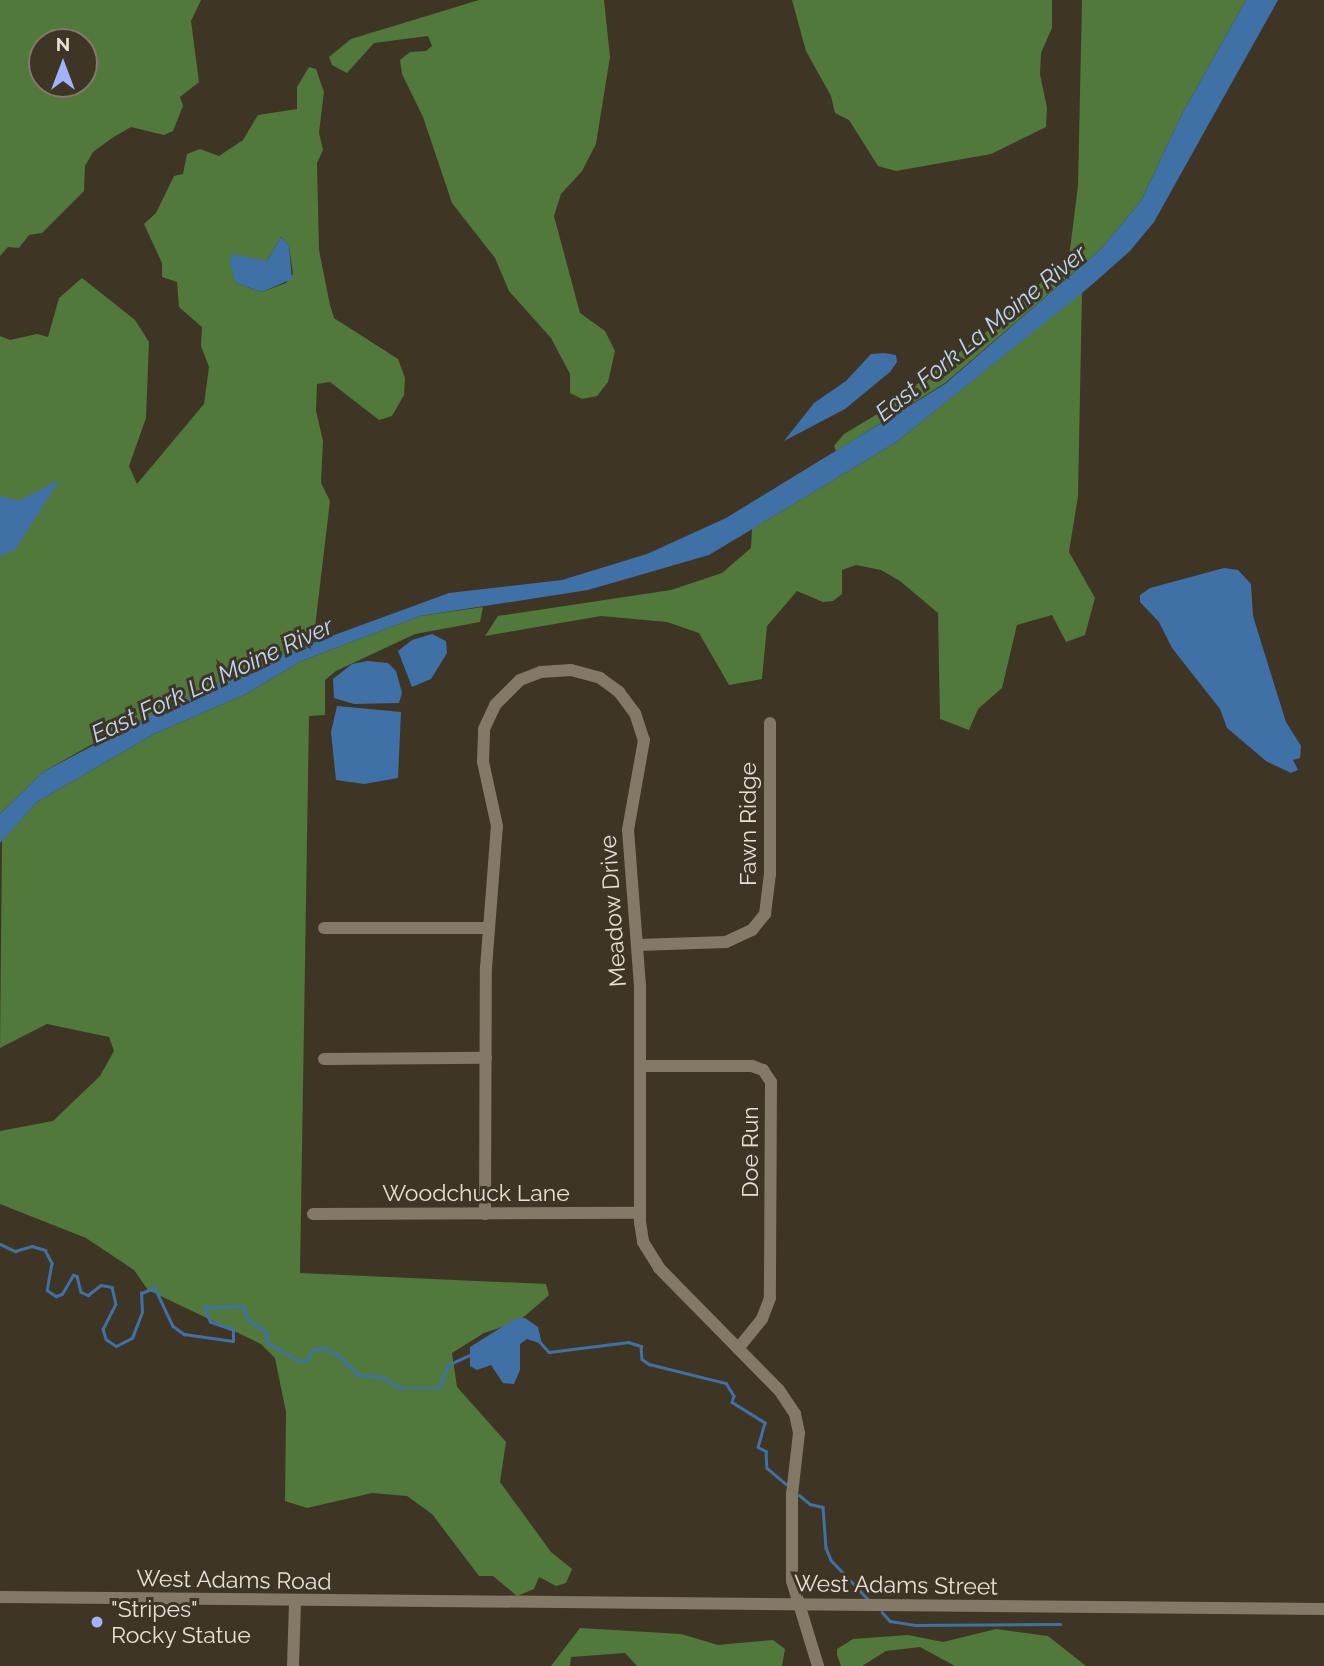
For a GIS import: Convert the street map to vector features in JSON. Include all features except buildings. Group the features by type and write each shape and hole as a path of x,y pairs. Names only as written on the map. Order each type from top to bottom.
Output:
{"street":[{"name":"Meadow Drive","path":"485,1214 489,928 496,826 483,761 486,723 503,694 520,681 541,672 571,670 593,675 619,692 635,713 642,731 644,755 628,830 638,944 640,1213 643,1242 654,1262 779,1390 797,1421 792,1581 818,1666"},
{"name":"Fawn Ridge","path":"638,944 726,942 752,930 765,914 770,874 770,723"},
{"path":"324,928 489,928"},
{"path":"324,1059 486,1058"},
{"name":"Doe Run","path":"640,1066 752,1066 771,1082 771,1293 762,1319 738,1349"},
{"name":"Woodchuck Lane","path":"313,1214 640,1213"},
{"name":"West Adams Road","path":"0,1597 467,1603"},
{"path":"293,1666 295,1602"},
{"name":"West Adams Street","path":"467,1603 1324,1609"}],"green space":[{"path":"0,0 201,0 191,21 199,82 180,97 183,106 173,131 164,135 131,127 112,138 93,152 85,166 84,191 42,233 29,235 19,248 8,247 0,256"},
{"path":"479,0 604,0 610,57 596,144 582,171 561,194 554,216 580,313 605,331 615,351 608,382 597,396 582,399 570,393 570,374 551,338 509,291 495,258 452,203 423,117 402,74 400,60 410,52 426,51 432,46 428,36 374,43 347,73 332,65 329,57 351,39"},
{"path":"792,0 1052,0 1052,28 1041,53 1040,74 1047,108 1046,127 991,154 896,171 878,166 849,120 835,113 831,96 806,51"},
{"path":"1082,0 1246,0 1182,114 1141,201 1101,249 945,383 836,451 834,446 844,434 879,413 990,329 1069,257 1078,186"},
{"path":"309,67 316,69 324,92 319,133 323,150 317,163 319,250 334,318 398,359 405,378 404,395 392,416 379,420 330,382 317,384 316,411 323,441 321,483 330,501 313,644 258,663 96,742 43,772 0,814 0,336 10,340 37,334 48,337 59,298 82,278 135,320 149,342 146,418 129,466 137,484 204,404 209,367 201,346 202,327 179,307 177,282 162,277 162,263 144,224 156,213 174,176 183,174 187,154 200,149 219,156 243,140 258,115 297,109 297,87","holes":["281,237 289,246 293,274 286,283 262,292 236,283 232,254 258,263 267,261"]},
{"path":"1082,292 1078,496 1069,552 1095,598 1085,635 1066,642 1052,615 1017,625 1002,688 978,709 969,730 940,719 938,613 900,581 881,570 856,565 842,570 842,594 833,601 823,602 797,591 767,626 762,679 729,685 699,633 667,622 601,616 485,636 498,616 671,590 722,573 751,548 752,529 895,443"},
{"path":"483,607 480,622 415,634 336,671 325,680 325,715 309,716 300,1273 546,1284 549,1295 518,1322 484,1333 452,1353 457,1387 506,1442 500,1482 551,1552 572,1569 566,1583 556,1586 539,1577 534,1589 517,1596 493,1576 479,1576 432,1514 407,1496 372,1493 307,1508 285,1501 286,1412 275,1358 261,1344 148,1290 134,1270 86,1238 0,1204 0,1131 53,1121 100,1076 114,1051 109,1037 47,1024 0,1048 2,840 37,802 154,734 246,694 301,661 420,616"},
{"path":"580,1628 681,1634 718,1645 773,1640 785,1649 782,1666 637,1666 625,1653 571,1657 570,1666 551,1666"},
{"path":"996,1629 1048,1636 1086,1666 955,1666 920,1647 886,1651 862,1666 841,1666 837,1655 837,1649 853,1639 908,1635 943,1642"}],"water":[{"path":"1246,0 1278,0 1154,222 1130,251 1087,289 895,443 709,555 588,590 420,616 301,661 246,694 154,734 37,802 0,843 0,814 43,772 258,663 449,593 562,580 647,554 726,518 945,384 1101,249 1141,201 1182,114"},
{"path":"281,237 289,246 292,279 262,292 236,283 230,264 232,254 267,261"},
{"path":"871,354 896,355 897,362 890,372 845,409 784,441 814,403 846,381"},
{"path":"60,479 15,550 0,556 0,496 19,501"},
{"path":"1224,568 1238,570 1251,584 1253,616 1286,722 1301,746 1300,758 1293,760 1298,770 1291,773 1266,761 1227,728 1220,709 1172,648 1159,622 1140,602 1140,595 1150,588"},
{"path":"432,634 446,641 447,653 431,679 412,687 398,651 412,640"},
{"path":"367,661 388,663 396,671 402,693 399,703 354,704 334,698 333,679 352,664"},
{"path":"337,706 401,712 398,778 364,784 336,780 331,732"},
{"path":"525,1318 538,1327 542,1344 527,1339 520,1344 520,1370 514,1384 503,1383 491,1365 477,1370 470,1366 470,1347 515,1319"}],"waterway":[{"path":"0,1244 15,1251 32,1246 45,1250 52,1263 47,1290 56,1296 62,1294 73,1275 77,1276 81,1292 88,1295 101,1285 112,1287 116,1304 103,1329 106,1339 116,1346 132,1338 142,1312 141,1293 155,1288 173,1326 184,1334 233,1341 233,1330 210,1322 204,1307 243,1306 249,1320 266,1332 268,1343 299,1361 307,1360 314,1349 323,1348 337,1354 359,1375 382,1377 401,1388 439,1388 448,1365 469,1355"},
{"path":"540,1342 549,1352 628,1342 641,1346 642,1359 649,1364 726,1383 734,1396 732,1402 765,1423 758,1447 766,1451 767,1468 786,1484"},
{"path":"799,1495 810,1504 823,1507 826,1548 831,1560 869,1600"},
{"path":"882,1612 890,1621 916,1625 1060,1624"}],"place":[{"name":"\"Stripes\" Rocky Statue","path":"97,1622"}],"water label":[{"name":"East Fork La Moine River","path":"981,333"},
{"name":"East Fork La Moine River","path":"212,680"}]}
